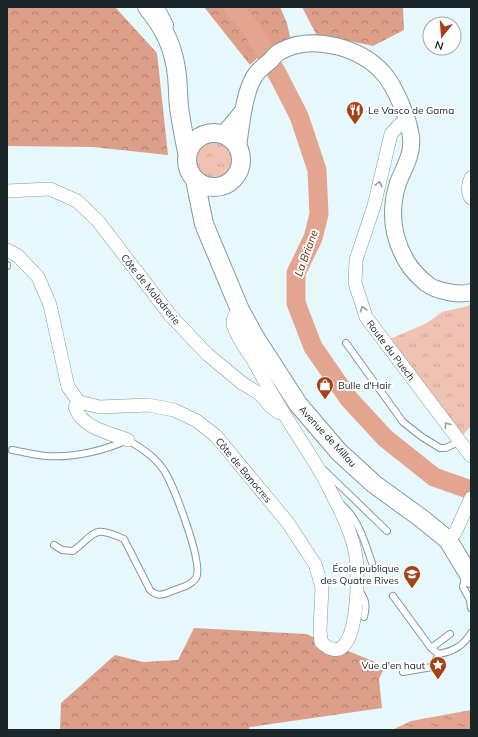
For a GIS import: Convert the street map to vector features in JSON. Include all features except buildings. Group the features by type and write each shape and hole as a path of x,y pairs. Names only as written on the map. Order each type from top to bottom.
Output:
{"main road":[{"path":"147,7 158,20 168,38 174,58 179,106 187,152 187,167 195,180 201,184 213,187 223,185 231,181 237,174 241,165 241,156 238,147 234,141 224,134 215,132 206,133 197,138 191,144 187,152"},
{"path":"179,106 190,122 206,133"},
{"name":"Avenue de Millau","path":"195,180 204,224 240,310 256,339 298,404 339,452 374,484 448,540 468,573"},
{"path":"202,210 213,187"}],"street":[{"path":"238,147 248,91 256,74 279,52 287,48 306,44 318,44 341,47 363,57 383,73 395,91 411,137 411,152 398,184 392,210 396,239 408,263 429,285 450,292 471,292"},
{"path":"224,134 244,110"},
{"name":"Route du Puech","path":"407,123 399,125 391,134 374,206 356,260 355,283 366,317 471,456"},
{"path":"471,178 468,183 469,195 471,198"},
{"name":"Côte de Maladrerie","path":"7,191 50,189 77,201 98,221 170,315 207,354 242,383 260,394 271,407 286,417"},
{"path":"7,250 18,256 38,277 50,305 68,387 79,402 75,408 77,415 86,424 128,440"},
{"path":"240,310 235,315 233,323 286,417 317,467 346,522 356,556 357,589"},
{"name":"Côte de Banocres","path":"79,402 100,407 148,405 174,410 197,421 216,436 288,523 315,564 322,587 320,630 321,642 328,648 335,650 342,648 349,640 357,589"},
{"path":"448,540 455,534 471,498"}],"lane":[{"path":"160,7 170,24 168,38"},
{"path":"346,343 403,422 422,437 440,448 446,448 460,441"},
{"path":"12,450 46,456 78,455 109,448 128,440 151,456 164,471 177,499 198,562 197,574 195,579 186,586 160,595 154,594 150,590 124,539 100,531 91,534 73,551 62,550 54,545"},
{"path":"317,467 322,468 387,531"},
{"path":"336,503 343,505 360,530 372,563"},
{"path":"468,573 463,587 470,601 471,608"},
{"path":"357,589 363,594 367,607 364,617"},
{"path":"393,596 431,648 439,654"},
{"path":"403,672 432,667 439,654 447,652 466,642 471,633"},
{"path":"431,648 450,634"}],"green space":[{"path":"7,7 115,7 157,53 168,155 93,147 7,146"},
{"path":"204,7 280,7 287,23 290,37 316,34 302,7 403,7 404,30 373,46 326,36 291,38 267,49 250,65"},
{"path":"210,141 218,141 228,146 232,153 232,167 228,174 218,179 210,179 200,174 198,171 195,164 195,156 200,146 203,144"},
{"path":"471,304 471,426 461,437 390,339 427,323 442,312"},
{"path":"194,628 306,634 385,666 379,679 382,708 250,727 248,730 60,730 61,703 115,655 143,662 178,660"}],"water":[{"path":"471,710 471,730 392,730 411,721"}],"waterway":[{"name":"La Briane","path":"233,7 251,28 279,77 299,116 317,170 319,214 313,238 296,273 296,303 313,347 349,399 385,438 434,477 471,490"}],"place":[{"name":"Le Vasco de Gama","path":"355,125"},
{"name":"Bulle d'Hair","path":"325,400"},
{"name":"École publique des Quatre Rives","path":"412,589"},
{"name":"Vue d'en haut","path":"438,680"}]}
